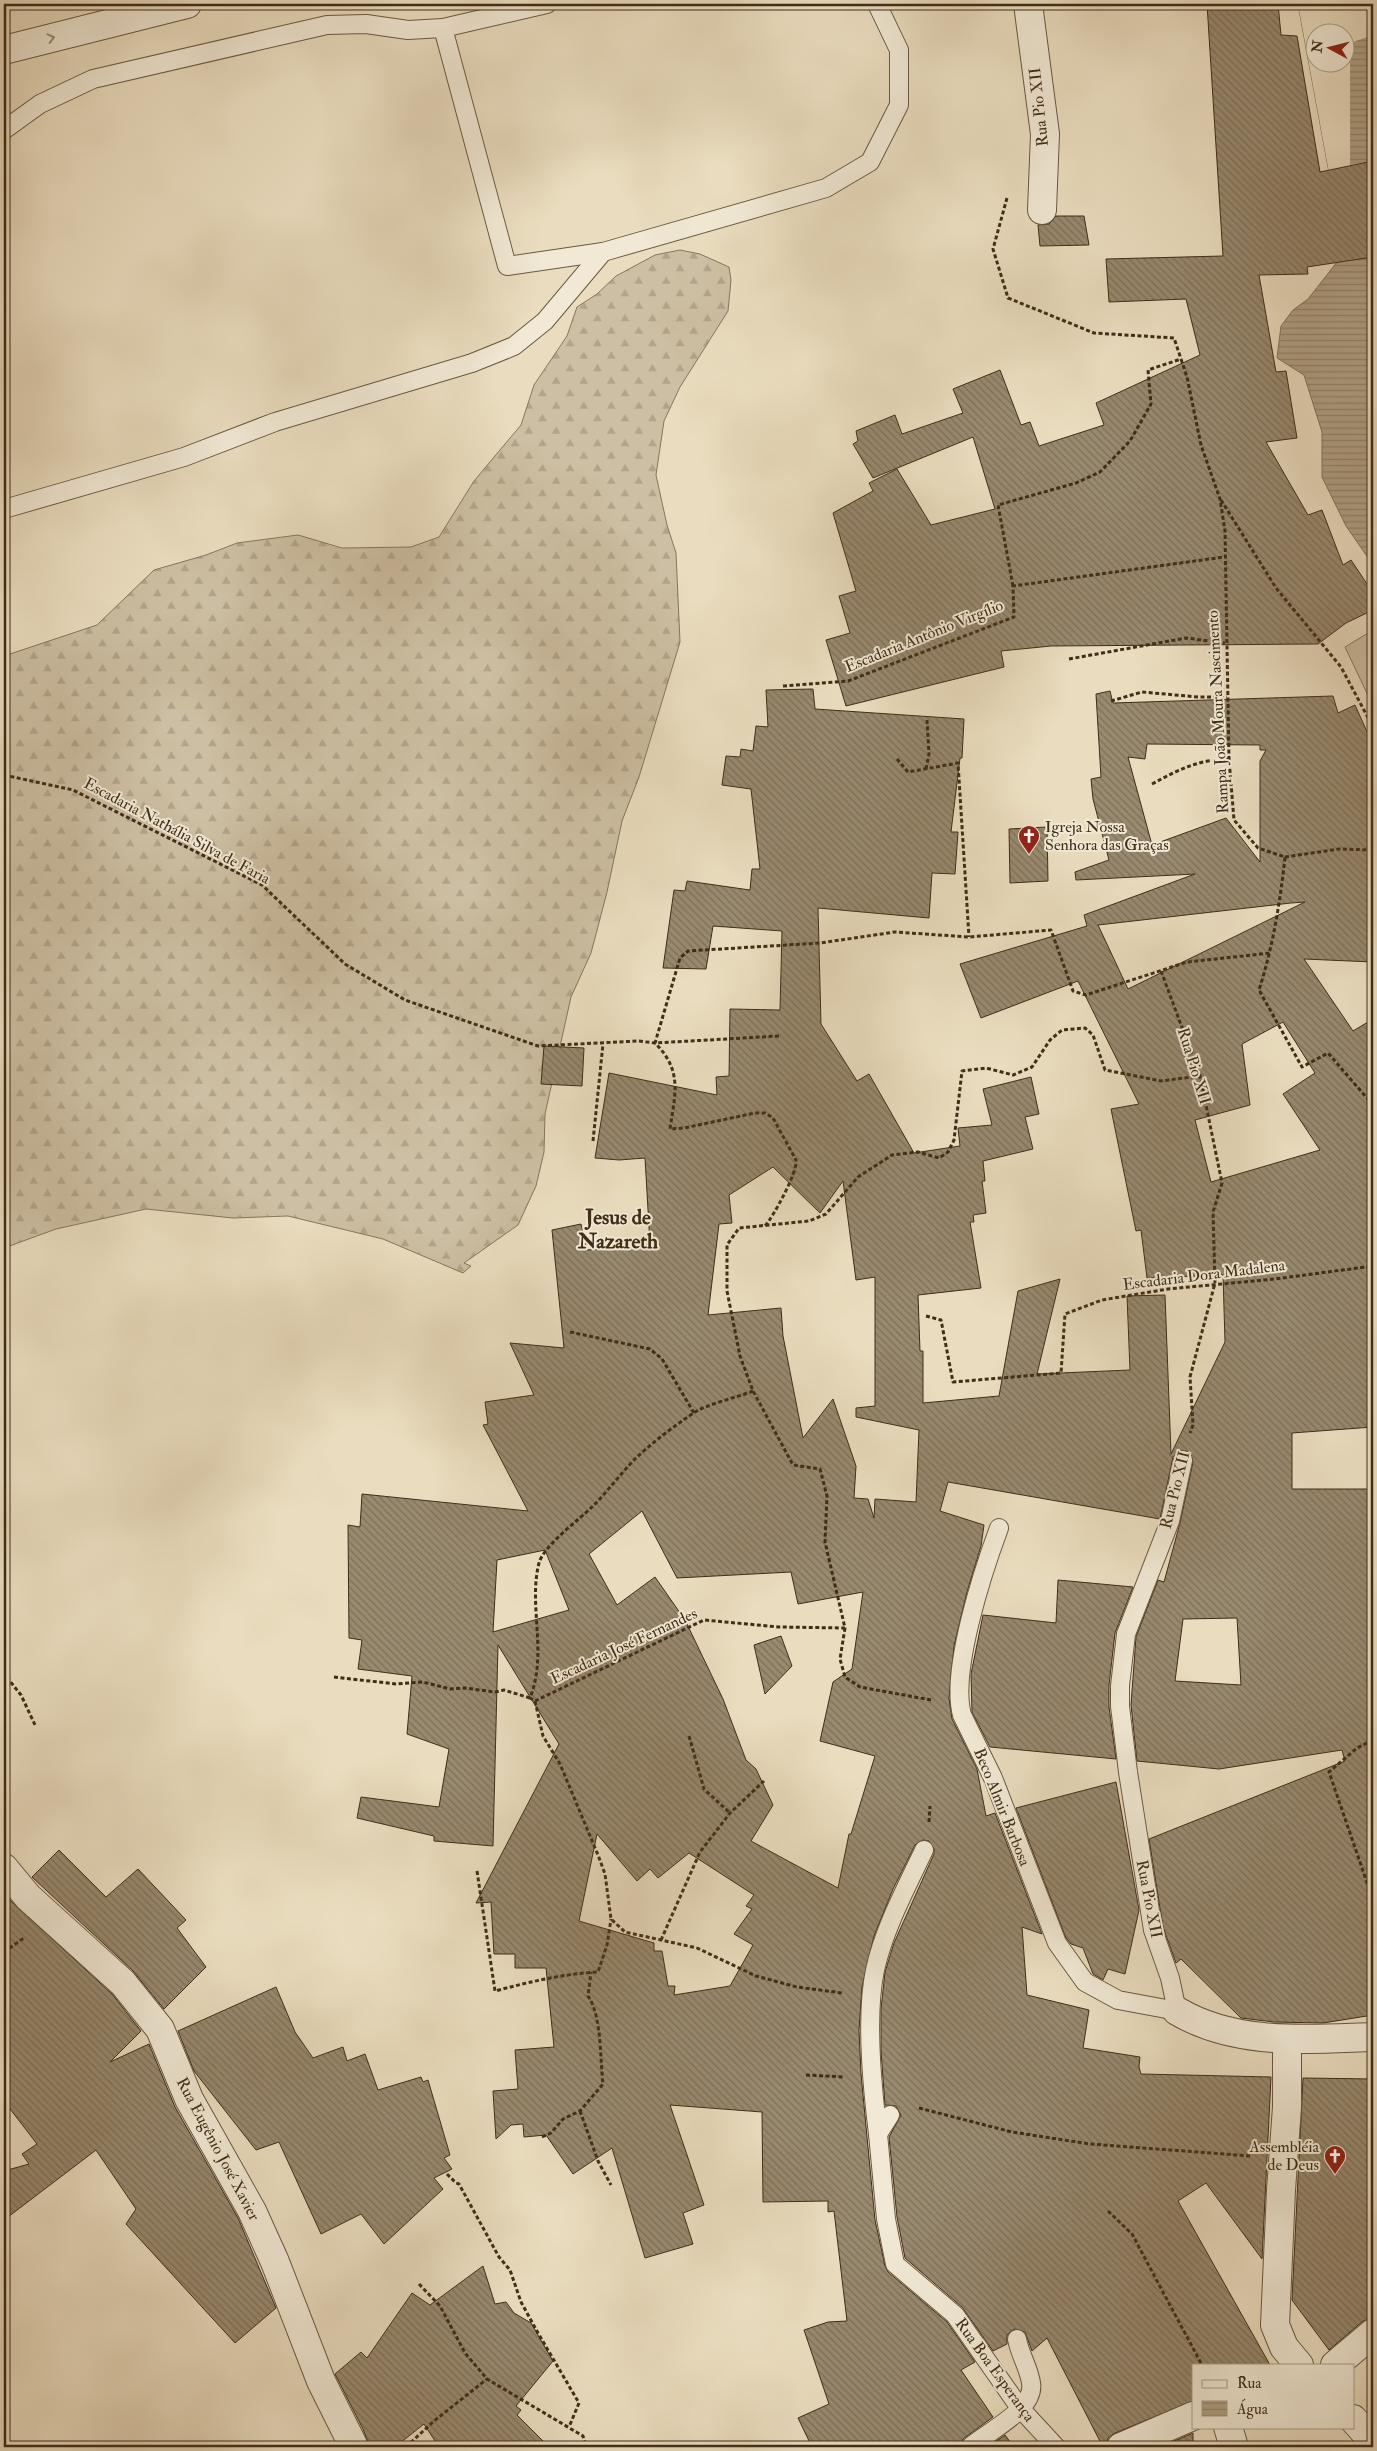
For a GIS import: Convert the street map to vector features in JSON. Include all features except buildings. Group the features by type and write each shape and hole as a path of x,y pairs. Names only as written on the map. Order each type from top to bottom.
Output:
{"street":[{"path":"4,50 187,4"},
{"name":"Rua Pio XII","path":"1028,4 1045,134 1042,210"},
{"name":"Rua Eugênio José Xavier","path":"4,1868 28,1897 123,1983 160,2029 189,2099 252,2211 321,2381 354,2447"},
{"path":"1177,2011 1198,2023 1223,2031 1287,2040 1373,2037"},
{"path":"1287,2040 1288,2107 1275,2325 1291,2356"},
{"path":"1336,2364 1373,2333"},
{"path":"1121,2447 1192,2416"},
{"path":"1354,2420 1373,2441"},
{"path":"1228,2428 1234,2447"}],"lane":[{"path":"4,130 40,104 93,79 327,25 366,24 408,30 443,28 546,4"},
{"path":"443,28 508,266 603,252 826,188 870,162 899,105 899,50 877,4"},
{"path":"4,509 184,457 275,422 472,363 514,346 545,321 603,252"},
{"name":"Rua Pio XII","path":"1177,2011 1170,1978 1153,1930 1128,1772 1120,1706 1120,1686 1126,1634 1170,1521 1182,1460"},
{"name":"Beco Almir Barbosa","path":"999,1528 983,1571 972,1615 959,1688 959,1704 993,1778 1057,1943 1085,1982 1118,2000 1177,2011"},
{"name":"Rua Boa Esperança","path":"924,1850 885,1938 870,1996 872,2079 886,2219 895,2264 955,2315 1020,2408 1056,2447"},
{"path":"878,2134 890,2115"},
{"path":"970,2447 1003,2424 1030,2396 1032,2390 1031,2381 1019,2353 1017,2339"}],"path":[{"name":"Rampa João Moura Nascimento","path":"1009,195 1004,203 993,249 1008,298 1094,333 1174,338 1181,359 1201,445 1220,499 1225,531 1225,643 1229,759 1234,820 1258,848 1285,857"},
{"path":"1013,586 998,505 1076,483 1100,472 1130,441 1138,423 1151,404 1148,370 1181,359"},
{"path":"1138,423 1144,427"},
{"path":"1220,499 1276,588 1341,668 1373,727"},
{"name":"Escadaria Antônio Virgílio","path":"783,686 848,681 1014,617 1013,586 1224,556"},
{"path":"1069,659 1186,638 1225,643"},
{"path":"1111,701 1142,692 1198,697 1227,697"},
{"path":"926,769 929,754 927,720"},
{"path":"897,759 908,772 958,763 969,937"},
{"path":"1152,784 1185,766 1212,760 1229,759"},
{"name":"Escadaria Nathália Silva de Faria","path":"4,775 73,790 262,885 345,964 405,1000 538,1046 638,1041 655,1043 779,1036"},
{"path":"1373,850 1340,849 1285,857 1281,900 1271,953 1259,990 1302,1067 1328,1054 1373,1105"},
{"path":"765,1226 775,1216 782,1195 797,1166 796,1160 773,1118 765,1114 755,1114 724,1122 670,1129 676,1080 655,1043 680,958 688,951 820,943 896,932 969,937 1051,930 1073,991 1086,995 1187,962 1271,953"},
{"name":"Rua Pio XII","path":"1161,971 1200,1076 1222,1183 1213,1212 1215,1284 1190,1377 1193,1425 1182,1460"},
{"path":"959,1704 860,1687 845,1677 840,1659 844,1628 825,1542 827,1496 820,1469 793,1465 753,1392 740,1356 726,1291 727,1245 739,1228 809,1221 826,1214 858,1178 892,1155 918,1152 939,1158 948,1152 954,1140 962,1071 986,1068 1013,1075 1032,1067 1050,1040 1062,1030 1085,1028 1093,1035 1105,1070 1161,1081 1200,1076"},
{"path":"593,1141 603,1044"},
{"name":"Escadaria Dora Madalena","path":"926,1316 940,1320 953,1382 1061,1373 1066,1314 1102,1300 1168,1288 1275,1279 1373,1266"},
{"path":"570,1332 650,1349 662,1359 694,1413"},
{"path":"530,1698 536,1684 539,1635 536,1580 539,1561 564,1531 594,1505 637,1458 662,1435 694,1413 753,1392"},
{"name":"Escadaria José Fernandes","path":"535,1701 704,1620 779,1627 844,1628"},
{"path":"4,1664 9,1680 21,1695 36,1727"},
{"path":"334,1677 396,1684 423,1682 450,1689 465,1688 495,1692 504,1690 535,1701 543,1736 560,1764 587,1826 605,1874 611,1919 598,1972 555,1976 495,1991 477,1871"},
{"path":"689,1736 704,1789 730,1812"},
{"path":"1373,1740 1357,1748 1328,1772 1373,1900"},
{"path":"661,1940 700,1852 730,1812 764,1781"},
{"path":"611,1919 626,1932 697,1948 756,1976 778,1983 827,1992 870,1996"},
{"path":"542,2136 551,2133 563,2119 580,2111 603,2084 598,2030 588,1996 591,1972"},
{"path":"806,2075 872,2079"},
{"path":"890,2115 893,2102 967,2122 1090,2144 1284,2159"},
{"path":"580,2111 598,2161 611,2186"},
{"path":"447,2174 456,2183 460,2184 467,2199 479,2216 499,2257 510,2270 521,2302 579,2403 569,2427"},
{"path":"1108,2211 1132,2234 1201,2364"},
{"path":"419,2284 440,2306 465,2354 487,2378 583,2436 586,2447"},
{"path":"406,2447 434,2421 487,2378"}],"green space":[{"path":"680,250 700,254 729,267 731,280 728,311 680,387 664,421 656,475 667,525 676,553 680,642 639,777 622,821 607,892 591,953 571,997 545,1114 544,1152 536,1186 518,1225 464,1263 471,1266 463,1273 383,1239 288,1216 233,1218 146,1209 56,1229 4,1248 4,656 97,625 154,570 206,555 237,543 298,535 342,548 411,547 439,537 474,481 521,425 534,385 567,336 577,307 597,294 616,276 655,255"},
{"path":"1373,630 1373,706 1345,647"}],"water":[{"path":"1298,4 1373,4 1373,565 1346,526 1322,477 1322,432 1304,375 1277,358 1281,326 1293,310 1308,299 1337,262 1330,178 1311,72 1354,72 1354,22 1304,22 1304,37"}],"pier":[{"path":"1298,4 1373,4 1373,35 1354,42 1354,22 1304,22 1304,37"},
{"path":"1311,72 1350,72 1350,165 1373,161 1373,257 1337,262 1330,178"}],"place":[{"name":"Igreja Nossa Senhora das Graças","path":"1029,855"},
{"name":"Assembléia de Deus","path":"1335,2175"}],"district":[{"name":"Jesus de Nazareth","path":"618,1229"}]}
